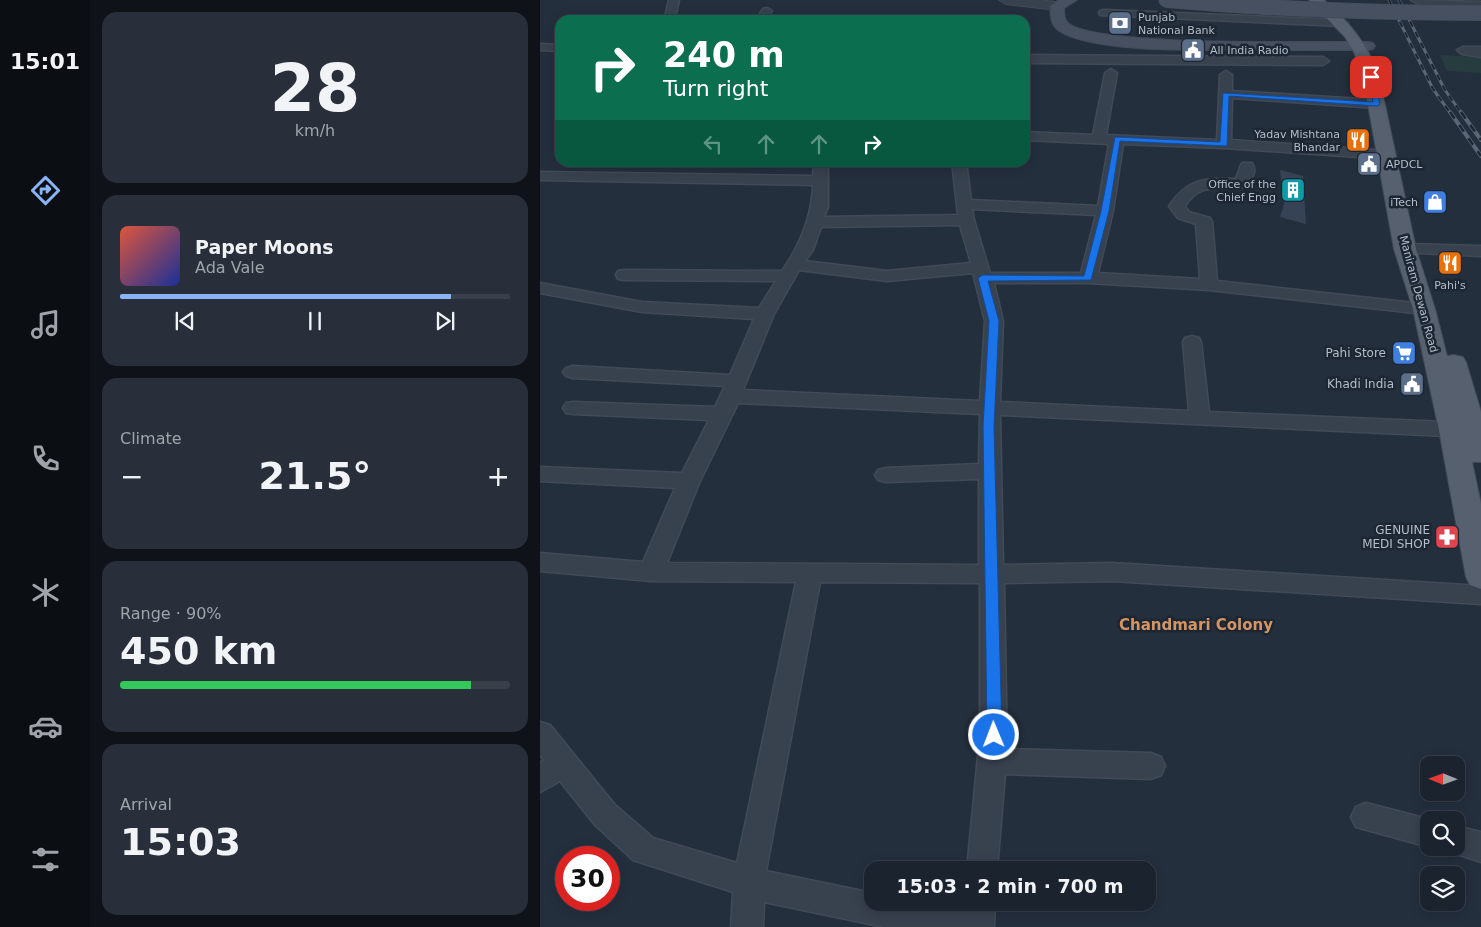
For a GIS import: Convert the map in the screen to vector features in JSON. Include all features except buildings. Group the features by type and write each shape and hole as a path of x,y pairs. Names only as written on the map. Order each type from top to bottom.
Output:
{"main road":[{"path":"1166,0 1245,7 1355,12 1481,13"},
{"path":"1202,0 1369,8 1481,7"},
{"name":"Maniram Dewan Road","path":"1316,0 1357,37 1367,63 1387,155 1412,249 1440,309 1481,480"},
{"name":"Maniram Dewan Road","path":"1329,0 1375,57 1382,77 1424,308 1468,421 1481,577"},
{"path":"1086,2 1076,6 1073,14 1080,24 1095,31 1118,36 1178,42"},
{"path":"1064,3 1058,22 1063,27 1085,36 1106,41 1178,42 1357,37"}],"street":[{"path":"670,15 674,0"},
{"path":"1013,0 1064,3"},
{"path":"1416,0 1425,5 1481,7"},
{"path":"1104,13 1357,37"},
{"path":"1178,42 1184,60"},
{"path":"540,47 555,48"},
{"path":"1030,58 1044,55 1184,60 1323,61"},
{"path":"1099,138 1111,73"},
{"path":"1224,144 1226,75"},
{"path":"1225,94 1377,104"},
{"path":"1030,136 1224,144 1387,155"},
{"path":"1088,278 1105,211 1117,139"},
{"path":"1209,286 1204,221 1183,215 1177,206 1183,194 1197,186 1239,184 1246,177 1247,166"},
{"path":"573,175 579,167"},
{"path":"959,167 965,212 994,321 989,409 994,735 983,861"},
{"path":"540,176 821,172 820,207 805,250 765,314 734,388 689,481 651,572"},
{"path":"815,222 965,212 1105,211"},
{"path":"1412,249 1481,251"},
{"path":"624,274 791,271 887,276 981,273 1209,286 1424,308"},
{"path":"540,288 642,307 765,314"},
{"path":"1192,342 1200,418"},
{"path":"573,372 734,388 989,409 1200,418 1468,421"},
{"path":"573,408 722,414"},
{"path":"886,475 990,471"},
{"path":"540,474 689,481"},
{"path":"540,562 651,572 992,574 1112,572 1481,595"},
{"path":"747,927 748,882 810,573"},
{"path":"540,734 552,771 644,850 772,889 962,927"},
{"path":"992,761 1152,766"},
{"path":"1366,817 1420,831"},
{"path":"1465,843 1481,847"},
{"path":"978,911 978,927"}],"green space":[{"path":"1440,55 1481,57 1481,73 1447,71"}],"railway":[{"path":"1389,0 1433,89 1451,114"},
{"path":"1399,0 1445,90 1462,114"},
{"path":"1450,112 1481,156"},
{"path":"1461,112 1481,140"}],"place":[{"name":"Punjab National Bank","path":"1120,23"},
{"name":"All India Radio","path":"1193,50"},
{"name":"Yadav Mishtana Bhandar","path":"1358,140"},
{"name":"APDCL","path":"1369,164"},
{"name":"Office of the Chief Engg","path":"1293,190"},
{"name":"iTech","path":"1435,202"},
{"name":"Pahi's","path":"1450,263"},
{"name":"Pahi Store","path":"1404,353"},
{"name":"Khadi India","path":"1412,384"},
{"name":"GENUINE MEDI SHOP","path":"1447,537"}],"district":[{"name":"Chandmari Colony","path":"1196,625"}],"route":[{"path":"994,735 989,427 994,321 983,278 1088,278 1105,211 1117,139 1224,144 1225,94 1377,104 1371,77"}]}
